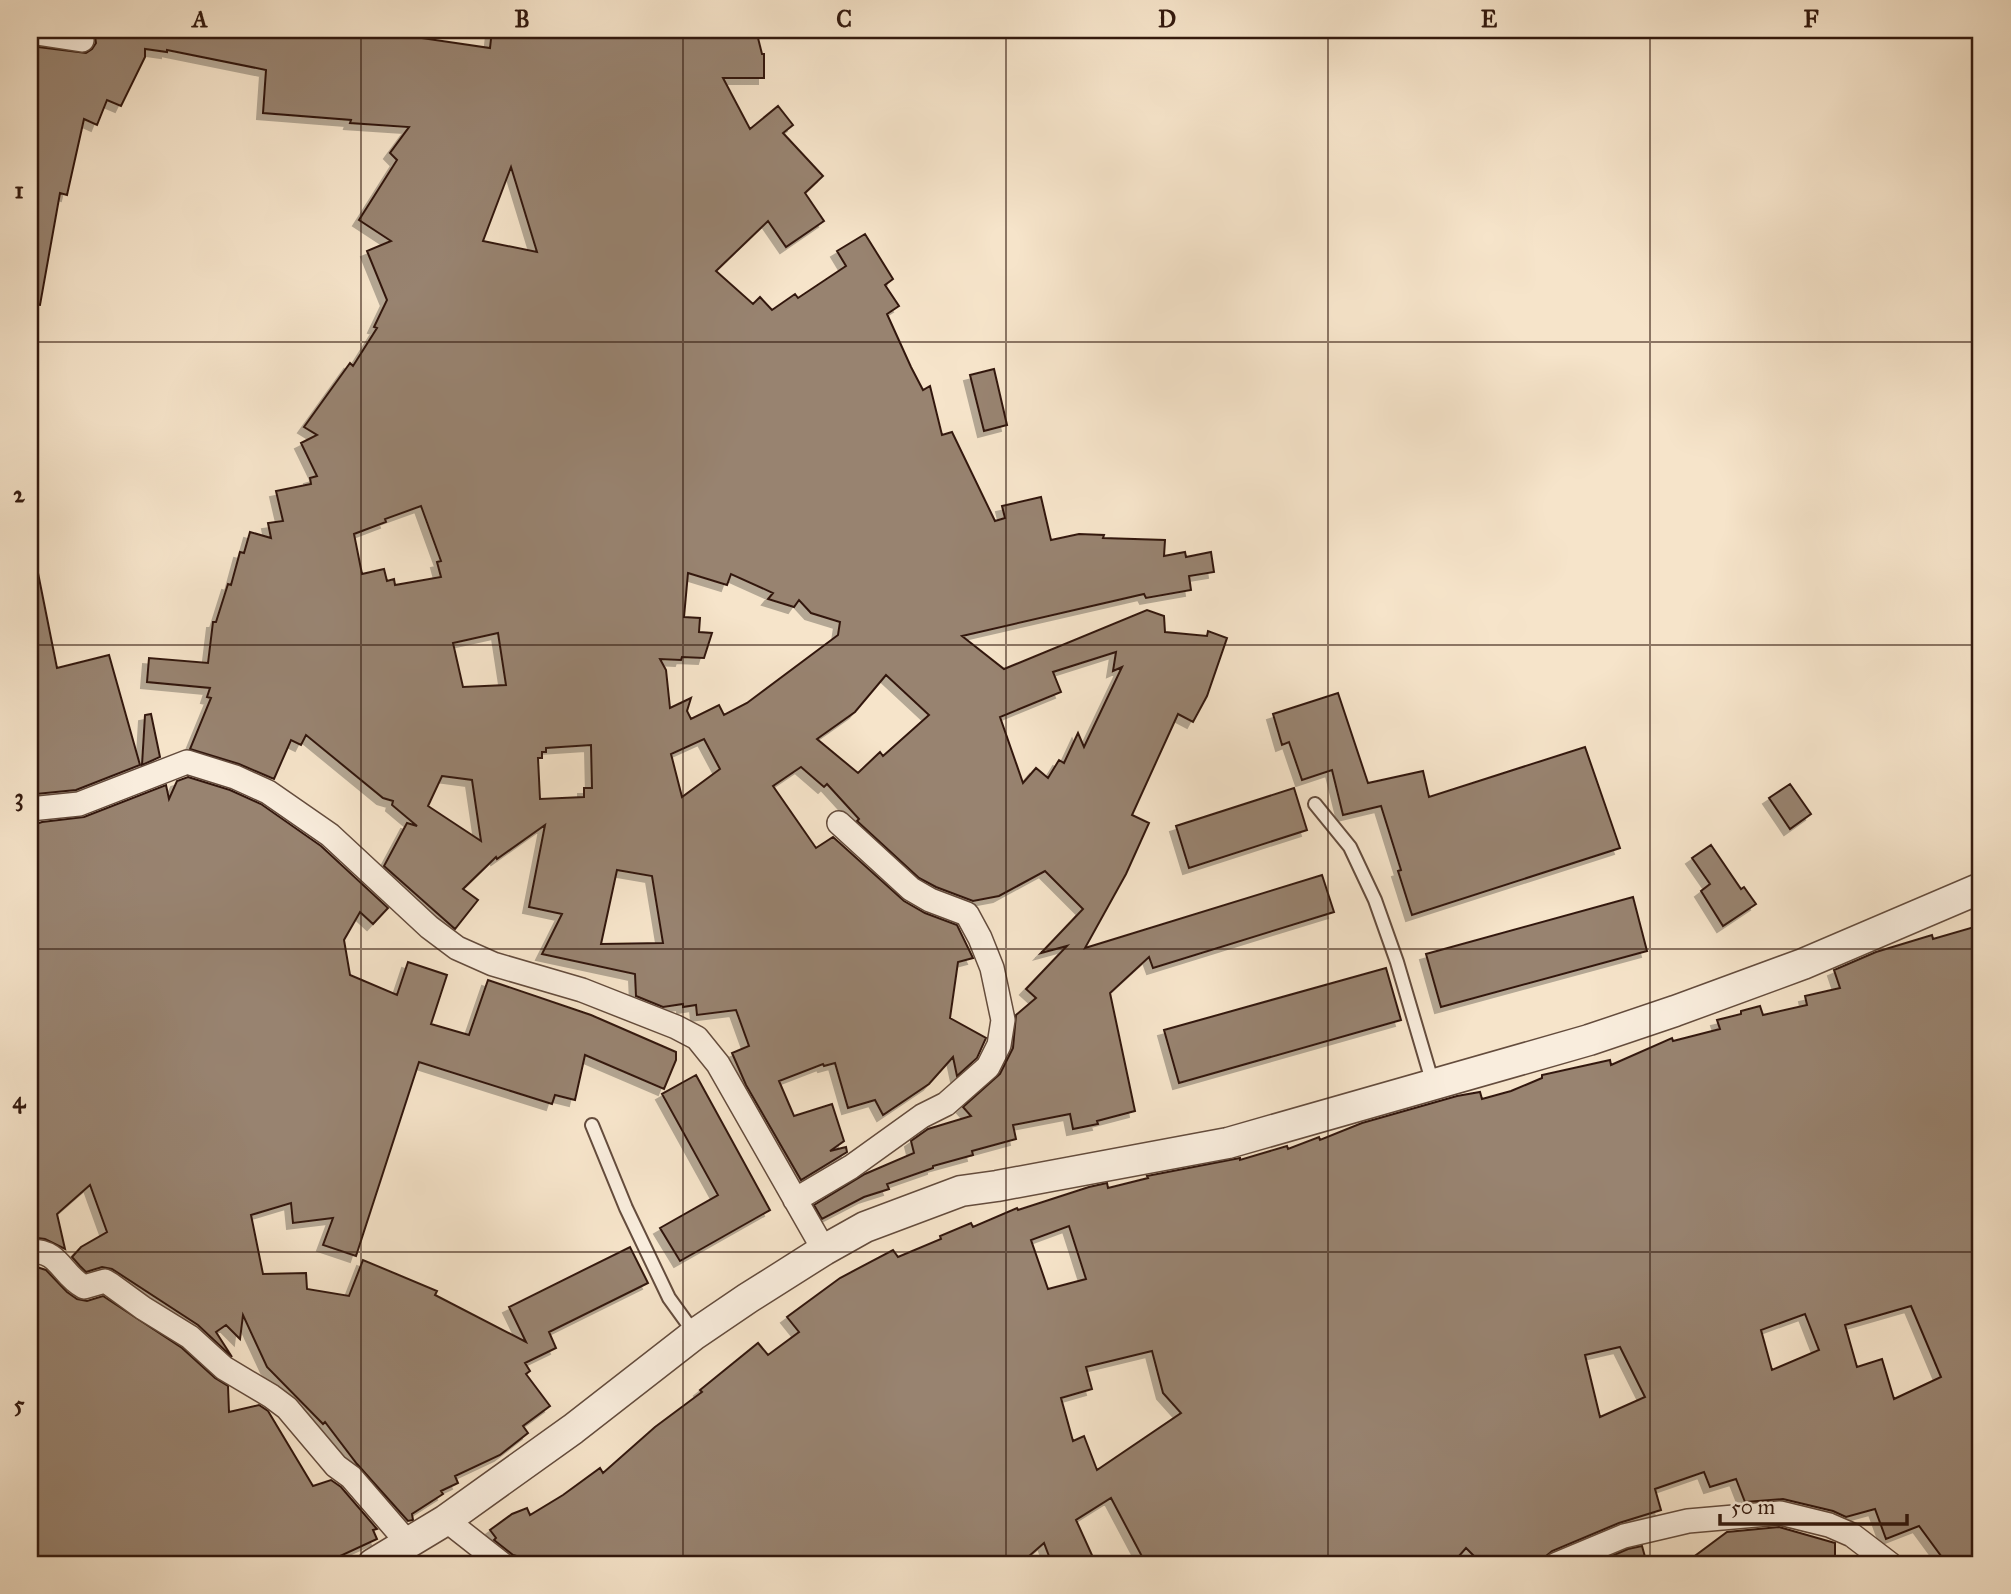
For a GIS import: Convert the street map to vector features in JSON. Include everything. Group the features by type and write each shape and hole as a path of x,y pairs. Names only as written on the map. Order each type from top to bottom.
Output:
{"street":[{"path":"30,32 82,40"},
{"path":"30,809 79,804 187,762 235,777 268,792 330,835 429,927 457,948 493,964 582,990 697,1038 718,1064 824,1250"},
{"path":"795,1200 851,1167 922,1116 946,1104 971,1083 988,1067 999,1045 1003,1020 992,968 967,914 930,900 911,889 839,823"},
{"path":"373,1564 446,1520 573,1429 695,1334 824,1250 865,1227 961,1191 1228,1143 1589,1040 1803,964 1981,888"},
{"path":"30,1251 51,1255 75,1282 84,1287 105,1281 110,1284 190,1337 224,1368 287,1408 326,1455 351,1477 408,1543"},
{"path":"1557,1564 1624,1535 1688,1521 1780,1513 1829,1525 1852,1535 1890,1564"},
{"path":"446,1520 502,1564"}],"lane":[{"path":"1315,804 1350,847 1375,900 1397,962 1433,1084"},
{"path":"592,1125 626,1208 668,1298 695,1334"}],"building":[{"path":"91,30 242,30 289,33 290,30 402,30 401,35 490,48 492,30 756,30 764,54 764,78 723,78 750,129 778,106 793,125 783,133 823,176 805,193 824,221 786,247 768,221 716,271 753,304 760,297 772,310 795,294 798,298 846,266 837,251 865,234 893,279 885,285 899,306 887,314 911,367 923,390 930,386 942,435 952,432 995,521 1005,518 1002,506 1041,497 1051,540 1079,534 1104,535 1103,538 1165,540 1164,556 1185,552 1186,557 1211,552 1214,572 1189,576 1191,590 1146,598 1144,594 962,636 1004,669 1147,610 1164,616 1165,632 1207,636 1208,631 1227,638 1207,696 1193,722 1178,714 1132,815 1149,823 1126,874 1085,948 1322,875 1334,912 1153,968 1149,957 1110,993 1135,1111 1097,1121 1098,1124 1073,1129 1070,1114 1013,1125 1016,1139 972,1151 973,1155 933,1166 887,1184 889,1189 864,1197 822,1219 814,1205 865,1174 914,1153 911,1141 928,1129 971,1116 963,1107 1000,1074 1013,1048 1016,1015 1036,998 1026,989 1067,946 1041,953 1083,909 1045,871 999,896 973,901 936,887 919,878 857,821 859,819 827,784 824,787 801,767 773,786 816,848 833,837 904,901 925,913 957,925 973,958 958,962 950,1018 986,1038 977,1058 957,1076 953,1057 929,1084 883,1115 875,1100 848,1108 835,1063 823,1064 779,1081 794,1116 832,1104 844,1141 830,1151 846,1147 847,1152 801,1180 746,1085 732,1053 749,1046 736,1010 697,1015 696,1005 663,1007 636,996 635,974 542,954 562,914 529,907 545,825 497,859 496,857 463,889 478,900 455,929 384,866 407,823 417,826 392,805 393,801 383,798 306,735 301,745 291,740 274,779 239,764 190,749 211,698 207,697 210,688 147,682 149,658 208,663 213,622 216,622 228,584 231,585 240,552 244,553 250,532 271,538 268,523 283,521 276,491 311,484 310,478 317,476 301,443 317,435 304,427 350,363 353,366 377,328 374,327 387,300 367,251 391,241 359,220 397,160 390,153 409,127 263,113 266,70 167,50 145,49 145,57 121,106 107,100 97,125 84,119 67,195 60,193 40,305 30,304 30,46 86,53 96,43","holes":["511,167 537,252 483,241","421,506 441,561 437,562 441,577 395,585 394,579 387,581 384,569 362,574 354,534 386,522 385,519","688,573 727,585 731,574 773,593 768,599 794,607 799,600 811,613 840,622 838,635 747,703 724,715 719,705 691,719 687,711 691,698 670,708 666,670 660,659 704,658 712,633 699,632 700,618 684,617","498,633 506,685 463,687 453,643","1116,652 1113,671 1122,667 1084,747 1078,733 1064,763 1059,760 1048,778 1036,768 1023,783 1000,717 1061,692 1053,672","886,675 929,715 883,756 880,752 858,773 817,739 855,712","704,739 720,769 682,797 671,754","591,745 592,788 584,788 584,797 540,799 538,758 542,758 542,752 546,752 546,748","442,776 472,780 481,841 428,806","617,870 652,876 663,943 601,944"]},
{"path":"994,369 1007,425 984,431 970,375"},
{"path":"38,573 57,668 109,655 140,765 76,790 36,794 30,761 30,729 37,725 30,696 30,574"},
{"path":"1338,693 1368,783 1423,771 1429,797 1585,747 1620,848 1412,915 1381,806 1343,815 1332,770 1302,780 1289,742 1282,745 1273,714"},
{"path":"151,714 160,757 142,765 145,715"},
{"path":"188,777 230,790 261,804 321,846 388,908 373,924 360,912 344,940 350,975 397,995 408,962 447,975 431,1024 469,1035 488,980 591,1015 676,1052 676,1060 664,1089 585,1055 575,1100 555,1095 552,1104 419,1062 356,1256 323,1245 333,1218 293,1223 291,1203 251,1215 263,1274 306,1273 307,1289 349,1296 363,1260 437,1291 435,1295 526,1342 509,1307 630,1247 648,1283 549,1332 556,1348 525,1363 530,1371 526,1374 550,1406 523,1426 528,1433 500,1455 455,1476 458,1483 441,1491 443,1494 412,1514 413,1520 408,1521 357,1464 325,1422 323,1424 267,1367 243,1315 240,1339 226,1325 216,1332 232,1357 198,1325 112,1269 102,1267 86,1272 80,1266 72,1257 81,1247 107,1232 90,1185 57,1214 65,1249 45,1239 30,1237 30,1071 34,1070 30,1054 30,975 34,972 30,952 30,826 84,817 166,785 169,799 177,781"},
{"path":"1790,784 1811,814 1790,829 1769,798"},
{"path":"1294,788 1307,830 1189,868 1176,826"},
{"path":"1711,845 1741,889 1744,887 1756,904 1723,926 1701,891 1710,884 1692,858"},
{"path":"1633,897 1647,951 1441,1007 1426,954"},
{"path":"1981,925 1981,1564 1947,1564 1919,1526 1886,1539 1875,1509 1846,1517 1833,1511 1783,1499 1745,1502 1736,1479 1710,1487 1704,1472 1655,1489 1661,1510 1619,1523 1552,1551 1543,1564 1482,1564 1466,1548 1452,1564 1146,1564 1111,1498 1076,1520 1096,1564 1052,1564 1044,1543 1020,1564 545,1564 513,1555 494,1540 496,1538 490,1530 512,1514 527,1508 530,1515 600,1468 603,1473 758,1343 768,1355 799,1332 787,1317 840,1278 893,1250 898,1257 971,1223 973,1227 1017,1208 1018,1210 1089,1187 1107,1183 1108,1188 1148,1178 1147,1176 1240,1160 1287,1146 1288,1149 1319,1137 1320,1140 1362,1123 1457,1096 1480,1092 1482,1099 1511,1091 1542,1078 1542,1075 1610,1060 1611,1065 1672,1038 1673,1041 1720,1029 1717,1020 1741,1014 1741,1011 1760,1006 1763,1015 1807,1005 1805,996 1840,988 1834,970 1876,952 1932,935 1933,939","holes":["1069,1226 1086,1279 1048,1289 1031,1240","1911,1306 1941,1377 1894,1399 1882,1359 1857,1367 1845,1325","1805,1314 1819,1350 1772,1370 1761,1330","1620,1347 1645,1397 1600,1417 1585,1355","1152,1351 1163,1393 1181,1413 1097,1470 1084,1436 1073,1441 1061,1398 1092,1389 1086,1367"]},
{"path":"1386,968 1401,1020 1179,1083 1164,1030"},
{"path":"696,1075 770,1210 680,1261 660,1228 718,1195 662,1094"},
{"path":"30,1265 46,1270 77,1299 87,1301 103,1296 182,1348 215,1378 228,1386 229,1412 259,1405 268,1411 313,1486 331,1480 341,1487 377,1529 373,1530 377,1539 323,1564 30,1564"},
{"path":"1779,1527 1835,1543 1835,1564 1684,1564 1727,1532"},
{"path":"1642,1546 1647,1564 1593,1564 1628,1549"}]}
